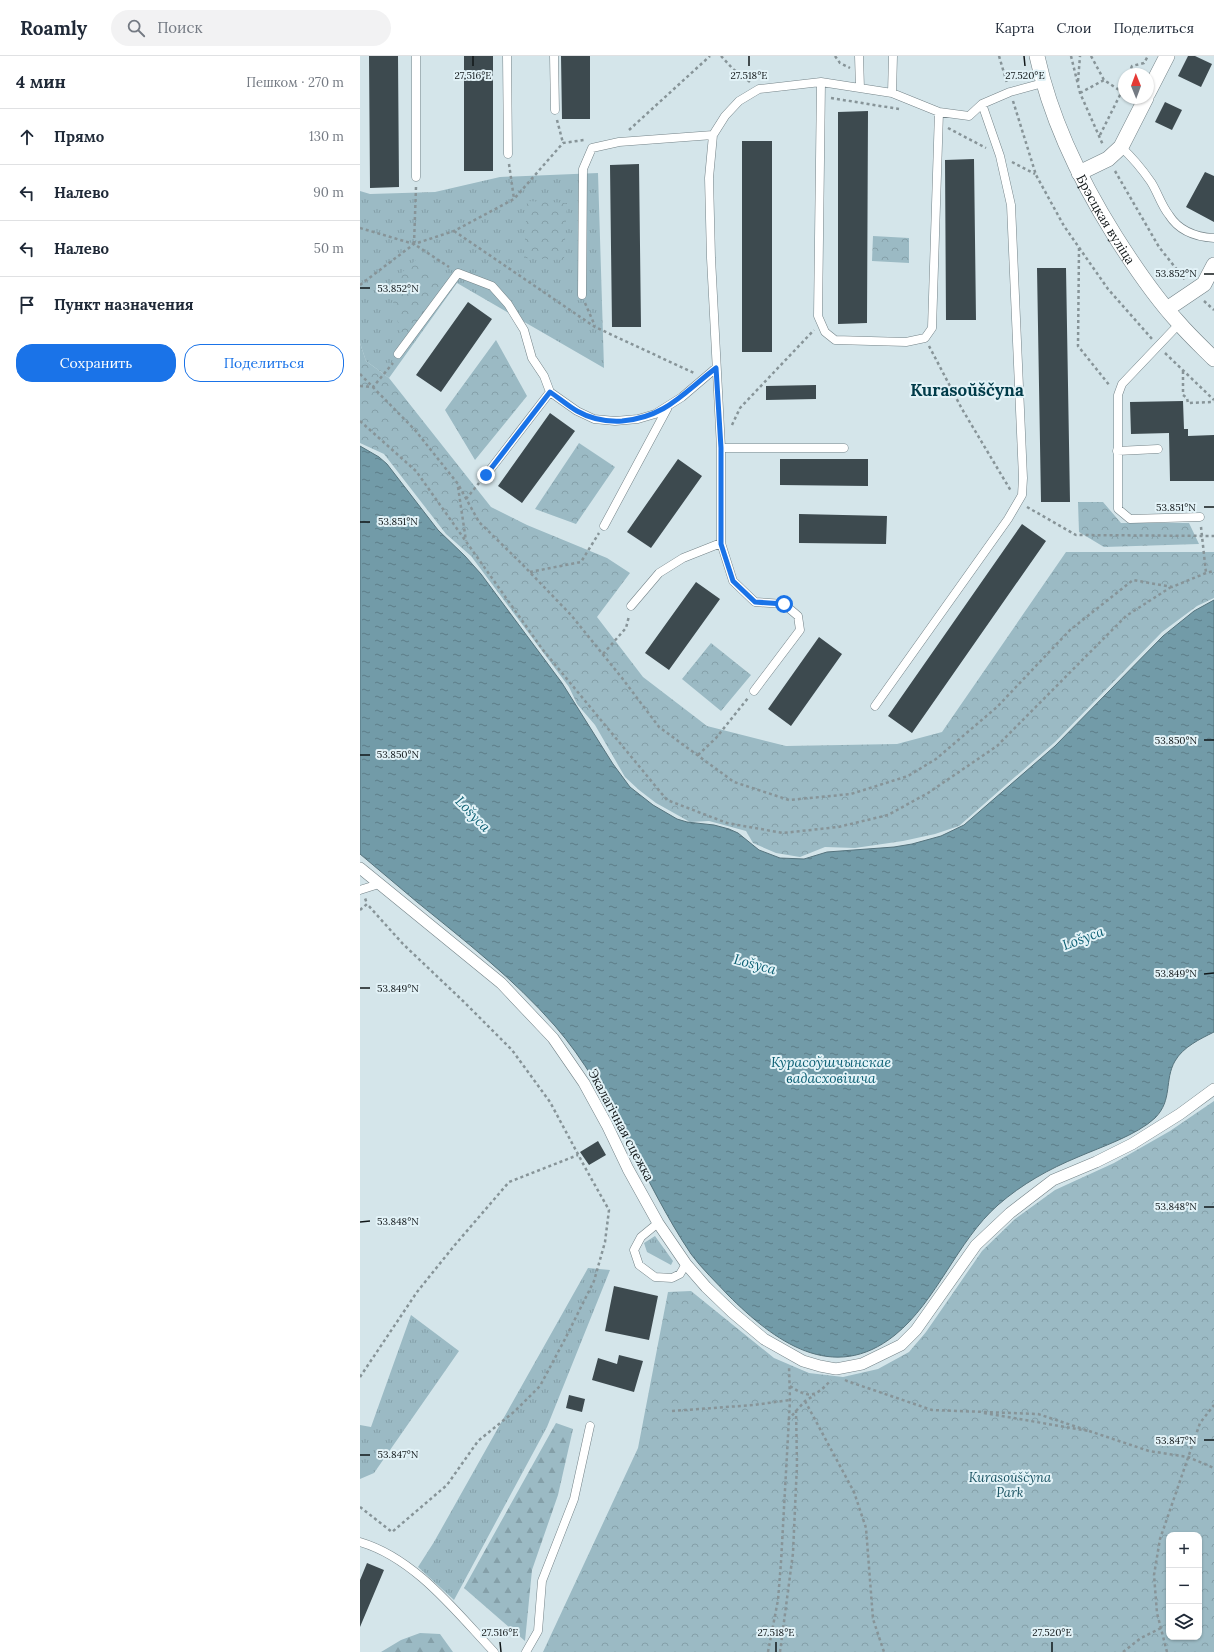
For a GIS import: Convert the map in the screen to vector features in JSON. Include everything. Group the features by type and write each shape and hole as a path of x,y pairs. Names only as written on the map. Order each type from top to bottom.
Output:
{"street":[{"name":"Брэсцкая вуліца","path":"1037,56 1043,83 1064,142 1078,173 1135,267 1179,324 1214,359"},
{"path":"1154,82 1167,56"},
{"path":"1078,173 1108,159 1121,147 1143,104"},
{"path":"1167,309 1204,286 1214,266"},
{"name":"Экалагічная сцежка","path":"360,868 501,983 553,1038 584,1083 607,1125 628,1169 658,1223 686,1264 732,1312 764,1339 789,1355 802,1361 836,1369"},
{"path":"836,1369 862,1364 901,1345 916,1330 976,1245 1010,1213 1053,1180 1096,1162 1132,1144 1180,1114 1214,1089"}],"lane":[{"path":"416,56 416,177"},
{"path":"507,56 508,154"},
{"path":"554,56 555,110"},
{"path":"859,56 860,88"},
{"path":"892,92 893,56"},
{"path":"821,82 818,316 825,332 834,340 906,342 925,338 932,328 939,112"},
{"path":"754,692 800,630 798,616 784,604 755,602 733,581 721,544 721,448 711,258 710,178 713,135 726,116 739,101 759,89 821,82 892,92 939,112 969,116 982,104 1010,92 1043,83"},
{"path":"875,706 1008,519 1022,495 1023,478 1010,205 1000,156 982,104"},
{"path":"582,295 584,169 592,148 619,142 713,135"},
{"path":"1121,147 1137,162 1152,184 1169,216 1186,232 1202,237 1214,238"},
{"path":"398,354 458,273 492,286 508,304 524,330 532,358 544,376 550,392 577,411 594,418 615,421 638,419 655,414 682,397 716,368"},
{"path":"1179,324 1122,384 1118,395 1118,509 1130,519 1200,517"},
{"path":"486,475 550,392"},
{"path":"604,526 668,406"},
{"path":"721,448 844,448"},
{"path":"1117,451 1158,450"},
{"path":"631,606 659,574 683,558 721,544"},
{"path":"362,893 379,884"},
{"path":"658,1223 641,1237 634,1250 639,1265 655,1277 672,1278 680,1274 686,1264"},
{"path":"526,1652 538,1631 542,1581 574,1498 590,1426"},
{"path":"360,1542 373,1546 398,1559 426,1581 494,1652"}],"path":[{"path":"625,134 710,56"},
{"path":"721,56 733,69 759,89"},
{"path":"999,56 1036,175 1064,226 1108,289 1158,346 1214,401"},
{"path":"1071,56 1080,93 1100,135 1108,159 1159,247 1204,286 1214,310"},
{"path":"1077,84 1080,56"},
{"path":"1091,56 1104,80 1118,89"},
{"path":"1131,68 1132,66 1144,63 1148,56"},
{"path":"1080,93 1104,80"},
{"path":"1100,135 1118,100"},
{"path":"555,110 563,143"},
{"path":"360,285 414,244 454,231 514,199 563,143 586,139"},
{"path":"508,154 514,199"},
{"path":"414,244 416,177"},
{"path":"360,228 414,244 458,273"},
{"path":"454,231 595,327 704,377"},
{"path":"1079,247 1078,346 1118,395"},
{"path":"582,295 595,327"},
{"path":"730,428 740,408 821,322"},
{"path":"925,338 962,409 1018,502 1076,535 1214,536"},
{"path":"373,387 392,366"},
{"path":"1184,370 1183,395 1187,398 1188,403 1214,401"},
{"path":"360,374 416,430 458,484 479,522 571,615 659,727 734,782 789,800 851,794 908,776 936,759 997,707 1070,630 1133,580 1172,587 1206,573 1214,572"},
{"path":"360,386 373,387"},
{"path":"1184,401 1187,398"},
{"path":"466,499 486,475"},
{"path":"458,484 464,517 466,542"},
{"path":"1200,517 1206,573"},
{"path":"530,572 581,562 604,526"},
{"path":"603,654 626,628"},
{"path":"698,755 716,738 754,692"},
{"path":"360,1507 392,1532 447,1485 478,1441 515,1411 540,1386 594,1281 605,1242 609,1210 550,1102 512,1050 403,944 368,904 362,893"},
{"path":"360,910 368,904"},
{"path":"360,1376 422,1287 454,1246 509,1182 578,1155"},
{"path":"768,1652 775,1618 780,1577 790,1400 789,1355"},
{"path":"788,1420 796,1409 816,1394 832,1379 836,1369 847,1381 932,1410 1038,1414 1149,1451 1188,1457 1214,1468"},
{"path":"790,1386 803,1394 816,1394"},
{"path":"672,1412 754,1405 790,1400"},
{"path":"805,1401 854,1492 866,1528 873,1619 884,1652"},
{"path":"1167,1652 1157,1613 1154,1575 1160,1539 1200,1423 1214,1405"},
{"path":"780,1652 793,1553 797,1464 796,1409"},
{"path":"973,1411 1101,1434"},
{"path":"1124,1652 1141,1638 1161,1628"}],"green space":[{"path":"598,173 604,368 457,283 389,378 366,361 360,343 360,191 370,194 435,192 500,177"},
{"path":"527,201 567,203 564,260 524,258"},
{"path":"873,236 909,238 909,263 872,261"},
{"path":"417,259 446,285 402,340 389,284"},
{"path":"496,340 527,396 475,460 445,410"},
{"path":"360,343 366,361 389,378 491,507 527,525 607,558 630,573 597,617 643,677 707,726 786,746 897,744 942,732 1066,552 1214,552 1214,598 1197,606 1162,632 1055,742 959,826 935,834 903,841 855,848 825,847 800,857 776,853 753,843 746,831 709,821 690,822 656,803 625,777 595,725 577,704 569,687 471,556 446,534 384,454 360,443"},
{"path":"579,443 615,467 576,524 535,509"},
{"path":"1078,502 1103,502 1121,523 1189,523 1199,544 1104,547 1079,532"},
{"path":"711,643 751,675 721,711 682,679"},
{"name":"Kurasoŭščyna Park","path":"1214,1101 1214,1652 543,1652 638,1448 668,1292 691,1291 774,1358 809,1373 843,1377 878,1369 909,1352 926,1332 982,1251 1015,1219 1055,1190 1114,1163 1170,1131"},
{"path":"655,1236 673,1261 671,1265 647,1252 644,1243"},
{"path":"588,1268 610,1270 547,1427 454,1600 418,1567 434,1542"},
{"path":"411,1315 459,1351 374,1473 360,1479 360,1425 371,1427"},
{"path":"556,1423 573,1429 558,1495 532,1570 525,1641 464,1588"},
{"path":"420,1633 440,1634 453,1652 381,1652 401,1640"}],"water":[{"name":"Курасоўшчынскае вадасховішча","path":"360,446 379,457 387,464 438,530 481,574 562,683 613,764 630,787 653,805 677,819 729,829 738,833 759,850 780,858 804,859 827,852 894,847 912,844 941,836 964,825 1055,746 1163,636 1194,611 1214,600 1214,1032 1192,1044 1178,1056 1172,1068 1166,1097 1161,1111 1155,1118 1139,1130 1046,1172 1007,1197 984,1220 971,1236 923,1305 910,1321 895,1335 872,1350 849,1356 827,1356 806,1351 785,1341 765,1328 728,1295 691,1254 657,1197 611,1108 575,1052 555,1026 523,992 489,961 360,854"}],"building":[{"path":"369,56 398,56 399,187 370,188"},
{"path":"464,56 493,56 493,171 464,171"},
{"path":"561,56 590,56 590,119 562,119"},
{"path":"1188,56 1195,56 1212,64 1201,87 1178,76"},
{"path":"1165,102 1182,110 1172,130 1155,122"},
{"path":"868,111 867,323 838,324 838,112"},
{"path":"742,141 772,141 772,352 742,352"},
{"path":"974,159 976,320 946,320 945,160"},
{"path":"639,164 641,327 612,327 610,165"},
{"path":"1205,172 1214,176 1214,222 1186,207"},
{"path":"1037,268 1066,268 1070,502 1041,502"},
{"path":"468,302 492,319 441,392 416,375"},
{"path":"816,385 816,399 766,400 766,386"},
{"path":"1183,401 1184,429 1188,429 1188,436 1214,435 1214,481 1170,481 1169,433 1131,434 1130,402"},
{"path":"550,413 575,431 522,503 498,486"},
{"path":"678,459 702,476 651,548 627,532"},
{"path":"780,459 868,459 868,486 780,485"},
{"path":"799,514 887,516 886,544 799,543"},
{"path":"1022,524 1046,541 912,733 888,716"},
{"path":"696,582 720,599 669,670 645,653"},
{"path":"819,637 842,654 791,726 768,709"},
{"path":"598,1141 606,1155 589,1165 580,1152"},
{"path":"614,1286 658,1296 649,1340 605,1331"},
{"path":"619,1355 643,1361 634,1392 592,1380 598,1358 617,1364"},
{"path":"569,1395 585,1399 582,1412 566,1408"},
{"path":"367,1563 384,1570 360,1627 360,1580"}],"district":[{"name":"Kurasoŭščyna","path":"967,390"}],"route":[{"path":"486,475 550,392 577,411 594,418 615,421 638,419 655,414 682,397 716,368 721,448 721,544 733,581 755,602 784,604"}],"water label":[{"name":"Lošyca","path":"473,814"},
{"name":"Lošyca","path":"1083,938"},
{"name":"Lošyca","path":"755,964"}]}
